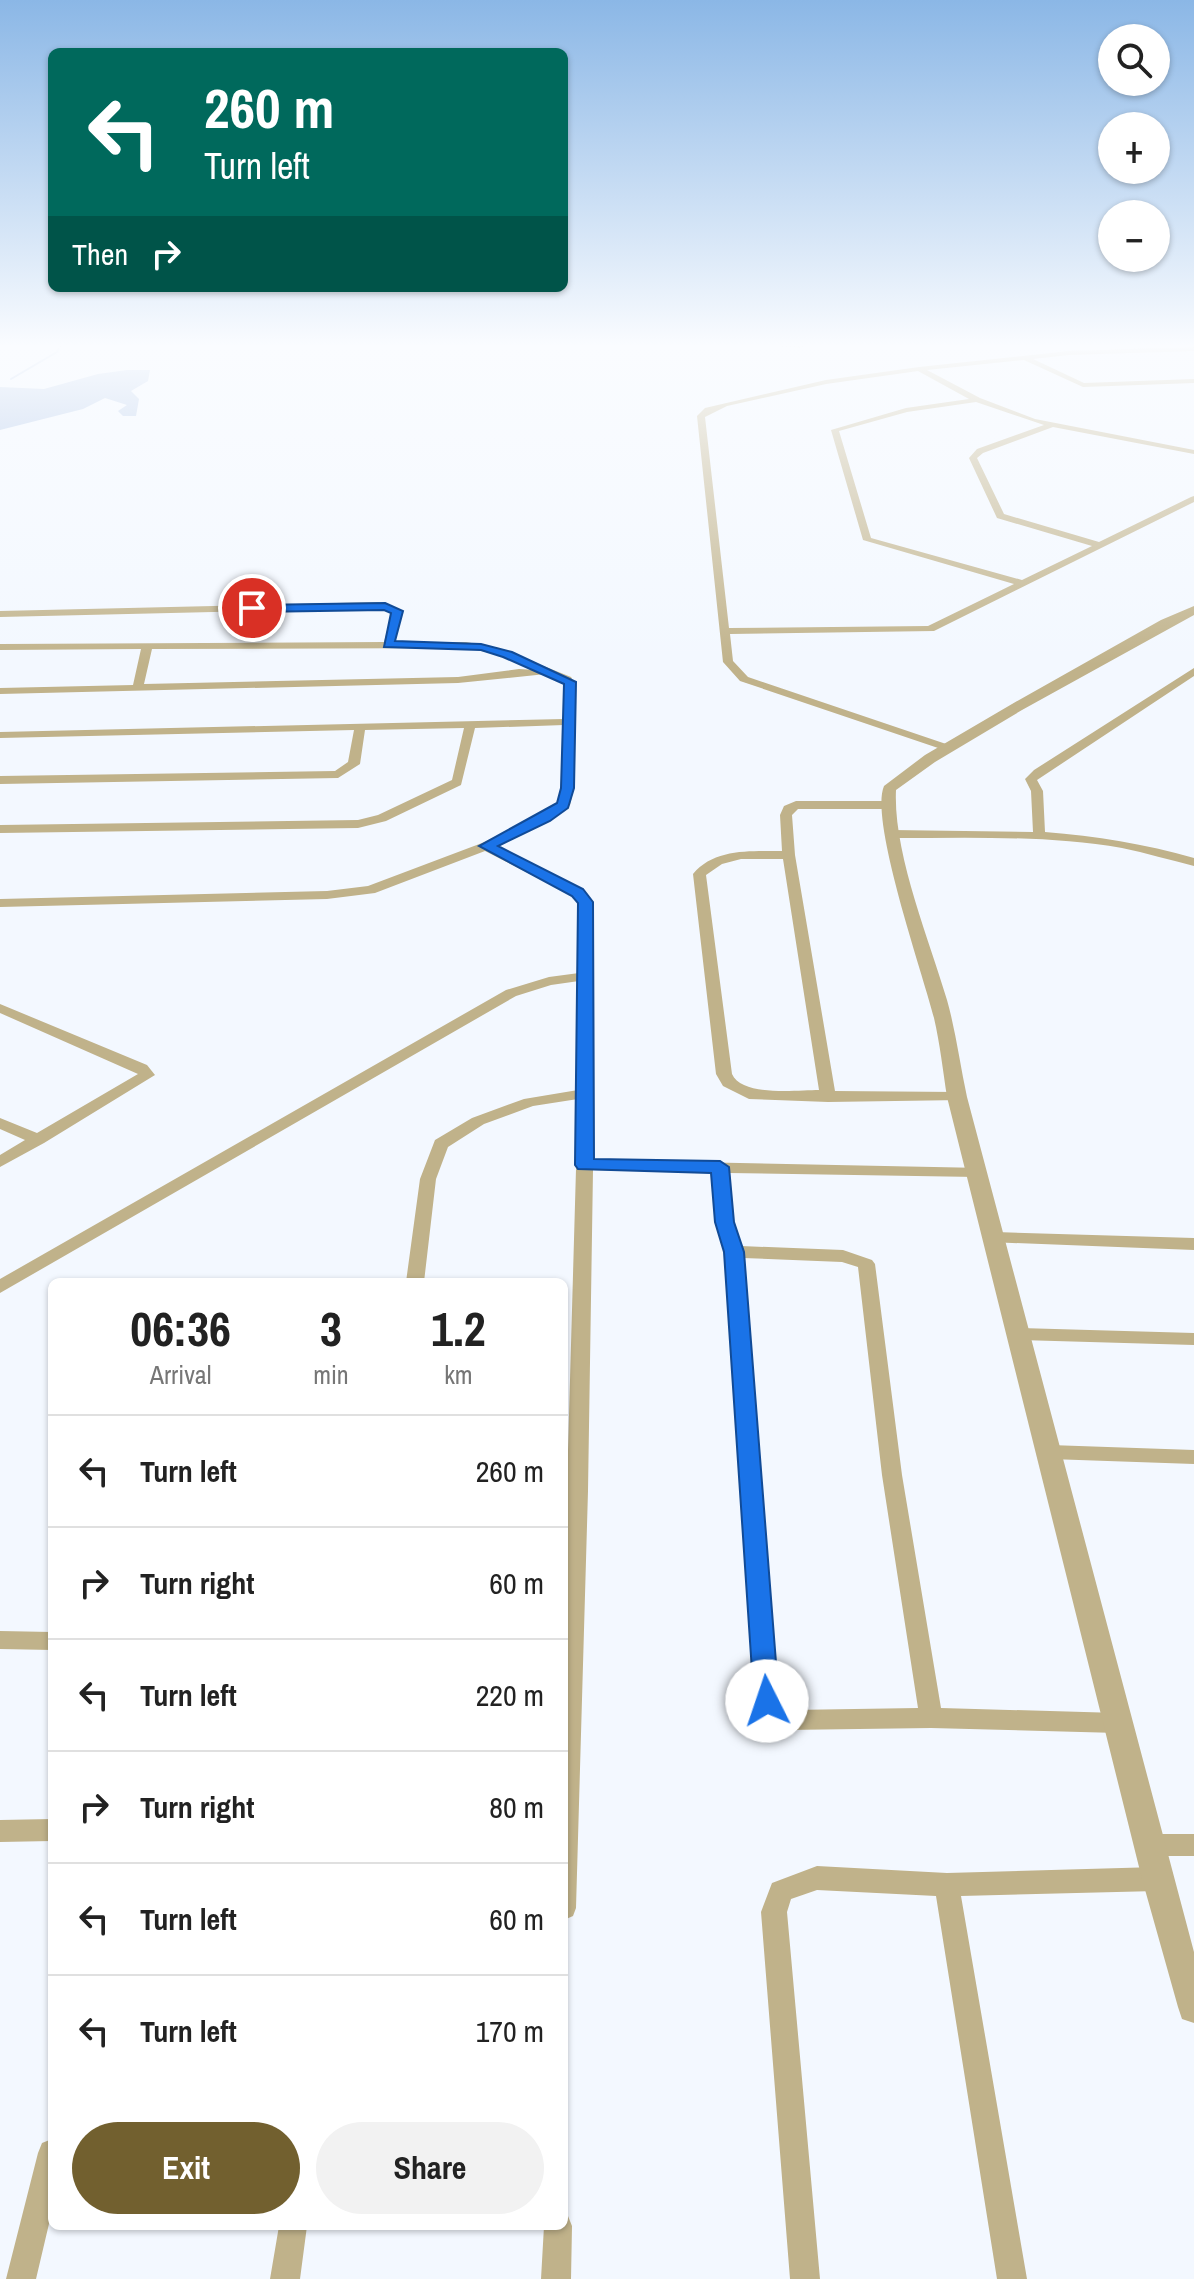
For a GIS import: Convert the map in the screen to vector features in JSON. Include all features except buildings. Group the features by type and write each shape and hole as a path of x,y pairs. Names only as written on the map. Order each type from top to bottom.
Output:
{"street":[{"path":"705,452 728,662 744,679 948,748"},
{"path":"842,452 867,540 1022,583"},
{"path":"979,452 973,458 1000,516 1099,545"},
{"path":"725,631 930,629 1194,499"},
{"path":"0,614 378,605 397,611 388,645"},
{"path":"1193,611 1165,623 898,779 889,787 889,805 892,834 943,1020 957,1097 1157,1879 1194,2007"},
{"path":"0,647 481,647 570,682 568,788 564,805 545,818 486,846 388,885 351,893 0,903"},
{"path":"138,687 147,647"},
{"path":"1039,834 1037,791 1031,779 1194,671"},
{"path":"0,705 4,691 458,680 519,672 554,674"},
{"path":"0,735 470,727 570,722"},
{"path":"0,780 338,774 354,764 360,727"},
{"path":"0,829 374,821 457,782 470,727"},
{"path":"828,1097 789,855 786,815 788,809 796,805 889,805"},
{"path":"892,834 1039,834 1114,841 1152,848 1194,862"},
{"path":"486,846 584,897 587,976 585,1165 571,1490 568,1689"},
{"path":"789,855 742,856 710,865 699,874 724,1074 728,1083 749,1094 957,1097"},
{"path":"4,1279 511,993 549,981 587,976"},
{"path":"0,1008 146,1071 147,1075 0,1162"},
{"path":"416,1278 428,1179 441,1144 478,1121 530,1102 586,1093"},
{"path":"0,1123 38,1140"},
{"path":"585,1165 977,1172"},
{"path":"720,1167 724,1222 734,1252 767,1701 786,1720 931,1718 1118,1723"},
{"path":"995,1238 1194,1244"},
{"path":"734,1252 843,1256 866,1264 892,1475 931,1718"},
{"path":"1020,1334 1194,1339"},
{"path":"1050,1452 1194,1457"},
{"path":"0,1640 48,1641"},
{"path":"0,1831 48,1830"},
{"path":"1149,1845 1194,1845"},
{"path":"805,2279 774,1912 781,1891 817,1878 947,1885 1157,1879"},
{"path":"947,1885 1012,2279"},
{"path":"21,2279 48,2169"},
{"path":"285,2279 292,2230"},
{"path":"556,2279 558,2230"}],"route":[{"path":"252,608 378,605 397,611 388,645 481,647 507,654 570,682 568,788 564,805 545,818 486,846 578,893 586,902 585,1165 720,1167 724,1222 734,1252 767,1701"}]}
